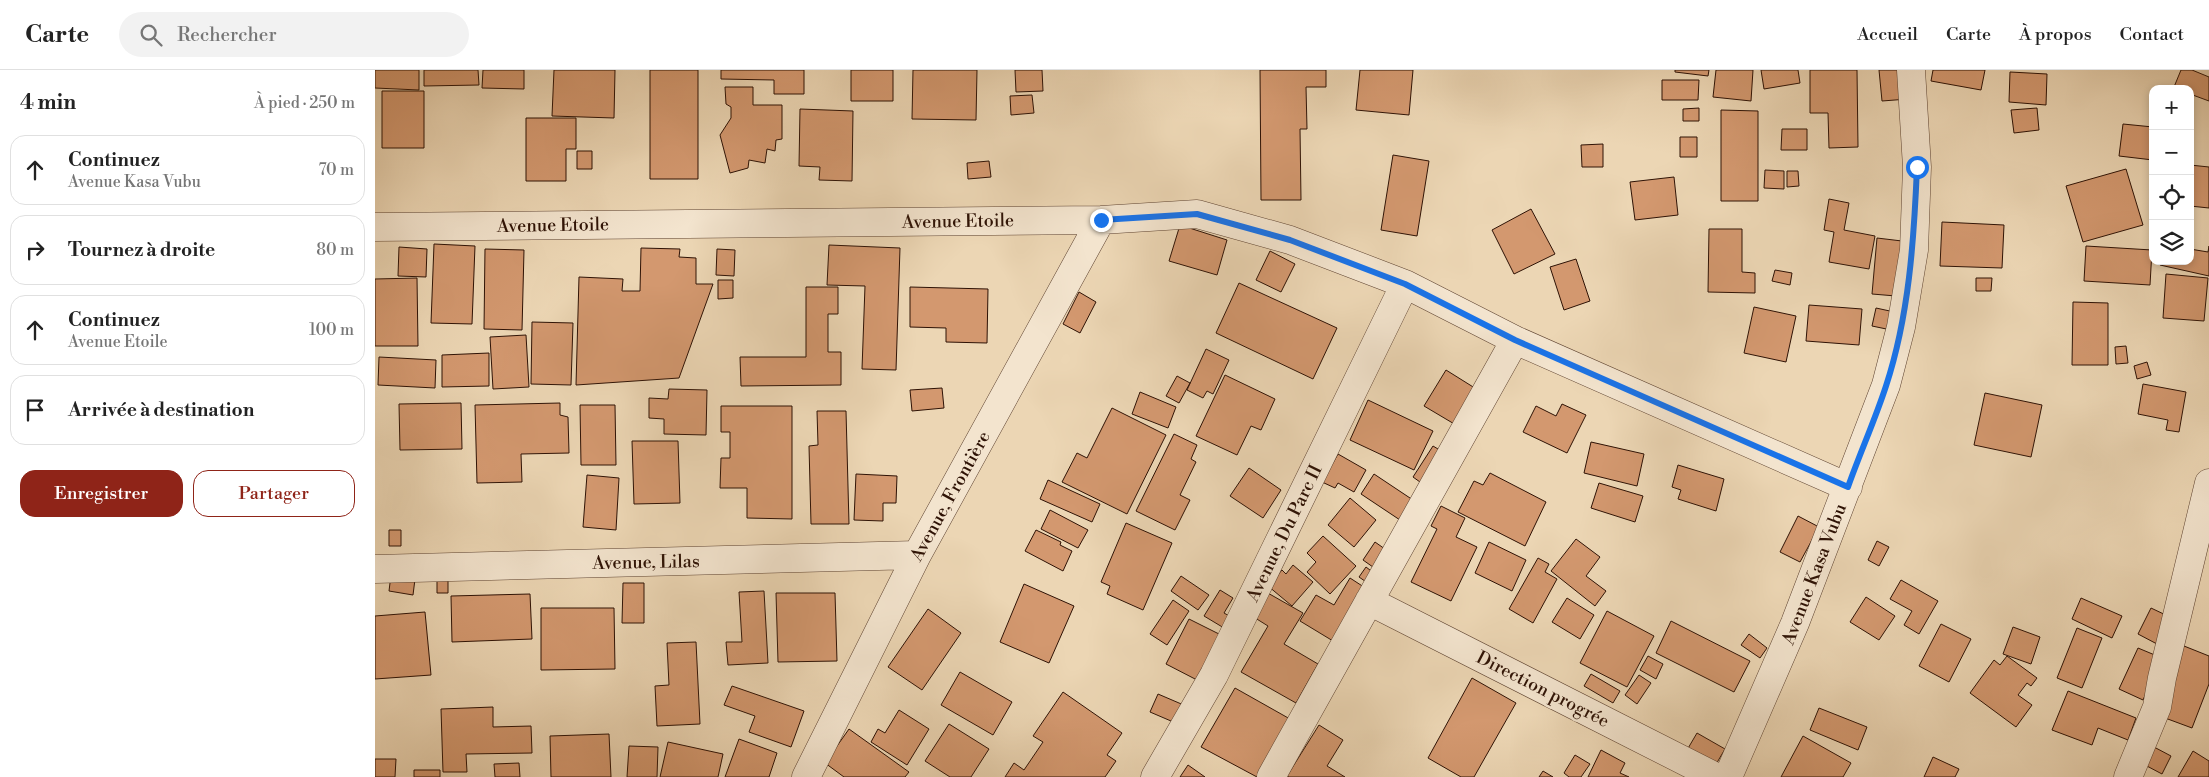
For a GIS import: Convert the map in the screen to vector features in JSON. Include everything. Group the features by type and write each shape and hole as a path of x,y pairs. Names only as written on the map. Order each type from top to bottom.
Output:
{"street":[{"name":"Avenue Kasa Vubu","path":"1727,777 1795,623 1886,385 1901,327 1913,250 1917,167 1911,70"},
{"name":"Avenue Etoile","path":"375,227 1101,220 1197,214 1290,240 1405,284 1515,340 1848,487"},
{"name":"Avenue, Frontière","path":"807,777 917,555 1101,220"},
{"name":"Avenue, Du Parc II","path":"1155,777 1214,675 1405,284"},
{"path":"1271,777 1515,340"},
{"path":"2128,777 2157,707 2162,678 2209,483"},
{"name":"Avenue, Lilas","path":"375,568 917,555"},
{"name":"Direction progrée","path":"1369,601 1716,777"}],"building":[{"path":"375,70 419,70 419,90 375,88"},
{"path":"424,70 478,70 479,85 424,86"},
{"path":"483,70 524,70 524,89 482,88"},
{"path":"554,70 615,70 614,118 552,116"},
{"path":"650,70 698,70 698,179 650,179"},
{"path":"721,70 804,70 804,94 774,94 774,80 721,79"},
{"path":"851,70 893,70 893,101 851,101"},
{"path":"913,70 977,70 976,120 912,119"},
{"path":"1015,70 1042,70 1043,91 1016,92"},
{"path":"1260,70 1326,70 1326,87 1306,87 1307,129 1300,129 1301,200 1261,200"},
{"path":"1360,70 1413,70 1409,115 1356,110"},
{"path":"1675,70 1709,70 1708,76 1675,72"},
{"path":"1716,70 1753,70 1751,101 1713,97"},
{"path":"1761,70 1798,70 1800,83 1764,89"},
{"path":"1810,70 1857,70 1858,147 1829,148 1828,113 1810,113"},
{"path":"1879,70 1905,70 1908,99 1882,101"},
{"path":"1933,70 1985,70 1981,90 1931,81"},
{"path":"2181,70 2192,70 2209,77 2209,101 2194,95 2194,85 2175,85"},
{"path":"2010,72 2047,74 2046,105 2009,102"},
{"path":"1662,80 1699,80 1698,100 1662,100"},
{"path":"725,87 753,87 753,105 782,105 782,139 776,140 775,151 767,149 765,163 749,160 748,168 730,173 720,135 731,118 731,107 726,104"},
{"path":"382,91 424,91 424,148 382,148"},
{"path":"1032,95 1034,113 1011,115 1010,96"},
{"path":"1699,108 1699,121 1683,121 1683,109"},
{"path":"2037,108 2039,130 2014,133 2011,110"},
{"path":"800,109 853,111 852,181 819,180 820,167 799,166"},
{"path":"1721,110 1758,111 1758,201 1721,201"},
{"path":"526,118 576,118 576,149 566,149 566,181 526,181"},
{"path":"2123,124 2149,127 2149,160 2119,156"},
{"path":"1782,129 1807,129 1807,150 1781,150"},
{"path":"1680,137 1697,137 1697,157 1680,157"},
{"path":"1603,144 1603,167 1582,167 1581,145"},
{"path":"577,151 592,151 592,169 577,169"},
{"path":"1393,155 1429,161 1417,236 1381,230"},
{"path":"989,161 991,177 968,179 967,163"},
{"path":"2194,165 2209,167 2209,208 2194,206"},
{"path":"2126,169 2143,225 2083,242 2066,186"},
{"path":"1765,170 1784,171 1784,189 1764,188"},
{"path":"1787,171 1798,171 1799,186 1787,187"},
{"path":"1674,177 1678,215 1635,220 1630,182"},
{"path":"1829,199 1849,203 1844,230 1875,236 1869,269 1829,262 1834,232 1824,230"},
{"path":"1531,209 1555,254 1514,274 1492,230"},
{"path":"1942,222 2004,225 2002,268 1940,266"},
{"path":"1180,225 1227,240 1217,275 1169,261"},
{"path":"1709,229 1742,229 1742,272 1755,273 1755,293 1708,292"},
{"path":"1877,238 1902,241 1896,296 1872,294"},
{"path":"434,244 475,246 472,324 431,323"},
{"path":"829,245 900,248 896,370 862,369 865,286 827,285"},
{"path":"2086,246 2149,250 2149,265 2151,265 2150,285 2084,281"},
{"path":"2209,246 2209,276 2160,265 2194,265 2194,250 2208,252"},
{"path":"399,247 427,249 426,277 398,276"},
{"path":"641,248 680,249 679,257 696,258 696,284 713,284 679,378 576,385 579,277 623,279 622,291 640,291"},
{"path":"485,249 524,250 522,330 484,329"},
{"path":"717,249 735,250 734,276 716,275"},
{"path":"1270,251 1295,264 1281,292 1256,280"},
{"path":"1576,259 1590,301 1564,310 1550,267"},
{"path":"1775,270 1792,273 1790,285 1772,281"},
{"path":"2166,274 2208,278 2204,321 2163,318"},
{"path":"417,278 418,346 375,346 375,279"},
{"path":"1976,278 1992,278 1991,291 1976,291"},
{"path":"718,280 733,280 733,298 718,299"},
{"path":"1239,283 1337,328 1313,379 1216,333"},
{"path":"806,287 838,287 838,314 828,314 828,352 841,352 841,385 741,386 740,357 806,357"},
{"path":"910,287 988,289 987,343 946,342 946,328 910,327"},
{"path":"1079,292 1096,302 1080,333 1063,324"},
{"path":"2073,302 2108,303 2108,365 2072,365"},
{"path":"1809,305 1862,309 1859,345 1806,341"},
{"path":"1754,307 1796,316 1786,362 1744,353"},
{"path":"1876,308 1899,313 1896,331 1872,326"},
{"path":"532,322 573,323 571,385 531,384"},
{"path":"526,335 529,387 493,389 490,337"},
{"path":"2126,346 2128,363 2116,364 2115,347"},
{"path":"1206,349 1229,360 1213,394 1207,391 1203,398 1187,390"},
{"path":"489,353 489,386 442,387 442,355"},
{"path":"379,357 436,360 435,388 378,385"},
{"path":"2147,362 2151,375 2137,379 2134,366"},
{"path":"1446,370 1478,390 1456,425 1424,406"},
{"path":"1225,375 1275,399 1261,430 1251,426 1237,455 1196,436"},
{"path":"1177,376 1190,383 1179,403 1166,396"},
{"path":"2143,384 2186,392 2179,432 2166,430 2168,420 2138,414"},
{"path":"942,388 944,408 912,411 910,390"},
{"path":"669,389 707,390 706,435 664,434 664,419 649,418 649,398 668,399"},
{"path":"1140,392 1176,407 1168,428 1132,414"},
{"path":"1985,393 2042,405 2031,457 1974,445"},
{"path":"1368,400 1433,431 1414,470 1350,440"},
{"path":"461,403 462,449 400,450 399,404"},
{"path":"560,403 560,415 568,417 569,453 521,454 522,482 477,483 475,405"},
{"path":"1562,404 1586,415 1567,453 1523,432 1536,406 1556,416"},
{"path":"580,405 615,405 616,465 581,465"},
{"path":"721,406 792,406 792,519 747,518 747,488 720,488 721,458 730,458 730,432 721,432"},
{"path":"1112,408 1166,435 1127,514 1062,482 1077,453 1087,458"},
{"path":"817,411 846,411 849,524 811,524 809,446 818,445"},
{"path":"1174,434 1197,445 1191,459 1196,462 1180,495 1190,500 1175,530 1136,511"},
{"path":"632,441 678,441 680,503 634,504"},
{"path":"1591,442 1644,454 1637,486 1584,473"},
{"path":"1433,446 1448,455 1427,487 1413,477"},
{"path":"1338,454 1366,470 1354,492 1338,483 1335,488 1322,482"},
{"path":"1678,465 1724,479 1716,511 1678,499 1681,490 1672,487"},
{"path":"1249,468 1281,490 1263,518 1230,496"},
{"path":"1490,473 1546,502 1525,546 1458,512 1474,481 1483,485"},
{"path":"856,474 897,476 896,503 883,503 883,521 854,520"},
{"path":"1374,474 1413,500 1400,520 1361,494"},
{"path":"587,475 619,478 616,530 583,527"},
{"path":"1048,480 1100,504 1092,522 1040,499"},
{"path":"1599,483 1643,496 1635,522 1591,508"},
{"path":"1350,498 1376,520 1354,547 1328,525"},
{"path":"1441,506 1465,518 1456,537 1477,547 1451,601 1411,582 1437,529 1431,526"},
{"path":"1050,510 1088,530 1078,548 1041,529"},
{"path":"1798,516 1819,527 1800,562 1780,552"},
{"path":"1126,523 1172,543 1143,610 1107,594 1110,586 1101,582"},
{"path":"389,530 401,530 401,546 389,546"},
{"path":"1036,530 1061,542 1060,545 1072,551 1063,571 1025,551"},
{"path":"1323,536 1356,566 1330,594 1307,572 1316,562 1307,553"},
{"path":"1576,539 1600,557 1586,576 1606,591 1595,606 1551,571"},
{"path":"1877,541 1889,547 1879,566 1868,560"},
{"path":"1375,542 1392,554 1380,572 1363,560"},
{"path":"1489,542 1526,560 1512,591 1475,573"},
{"path":"1538,558 1549,564 1545,572 1557,579 1533,623 1509,609"},
{"path":"1293,565 1313,582 1292,606 1268,586 1282,570 1286,574"},
{"path":"1366,567 1379,577 1372,586 1359,577"},
{"path":"391,575 415,579 413,595 389,591"},
{"path":"1181,576 1209,595 1198,610 1171,591"},
{"path":"1350,578 1370,591 1338,644 1300,621 1316,595 1334,605"},
{"path":"437,579 448,579 448,593 437,593"},
{"path":"1901,580 1938,601 1919,634 1904,625 1912,611 1890,599"},
{"path":"623,583 644,583 644,623 622,623"},
{"path":"1024,584 1074,606 1049,663 1000,642"},
{"path":"1220,590 1233,598 1224,613 1231,617 1224,628 1204,616"},
{"path":"764,591 768,663 728,665 726,642 742,642 739,592"},
{"path":"1266,592 1303,613 1284,644 1318,664 1296,703 1241,672 1268,626 1252,616"},
{"path":"776,593 835,593 837,661 778,662"},
{"path":"530,594 532,639 452,642 451,596"},
{"path":"1866,597 1895,616 1879,640 1850,622"},
{"path":"1567,598 1594,615 1580,639 1552,622"},
{"path":"2081,598 2122,616 2112,638 2072,619"},
{"path":"1173,600 1189,611 1167,645 1150,634"},
{"path":"541,608 614,608 615,669 541,670"},
{"path":"2151,608 2170,617 2157,644 2138,634"},
{"path":"928,609 961,633 922,690 888,667"},
{"path":"1607,611 1654,636 1627,687 1580,663"},
{"path":"425,612 431,675 375,679 375,616"},
{"path":"1189,619 1221,635 1197,680 1166,664"},
{"path":"1671,621 1750,661 1734,692 1656,653"},
{"path":"1941,624 1971,639 1949,682 1919,666"},
{"path":"2013,627 2040,637 2031,664 2003,654"},
{"path":"2077,628 2102,638 2082,688 2057,678"},
{"path":"1749,634 1767,648 1760,658 1741,645"},
{"path":"696,642 700,724 657,726 655,686 669,685 667,643"},
{"path":"2184,646 2209,656 2209,684 2192,728 2157,715"},
{"path":"2138,648 2162,658 2143,700 2119,689"},
{"path":"1648,656 1663,664 1656,679 1640,670"},
{"path":"2007,656 2037,678 2031,686 2027,683 2018,695 2032,705 2016,727 1970,693 1994,660 2000,665"},
{"path":"960,672 1012,702 993,735 941,705"},
{"path":"1591,674 1620,691 1613,703 1584,686"},
{"path":"1639,675 1651,683 1637,704 1625,695"},
{"path":"1472,678 1516,703 1474,777 1461,777 1428,758"},
{"path":"732,686 804,711 791,747 749,732 755,716 724,705"},
{"path":"1235,688 1290,719 1257,777 1201,747"},
{"path":"2068,691 2136,718 2128,740 2098,728 2092,745 2052,730"},
{"path":"1063,692 1122,733 1107,755 1116,761 1105,777 1005,777 1014,763 1024,770 1043,742 1033,736"},
{"path":"1158,694 1186,706 1178,724 1150,712"},
{"path":"493,707 493,727 531,726 532,753 466,754 467,772 443,772 441,709"},
{"path":"1819,708 1867,727 1858,750 1810,730"},
{"path":"899,710 929,729 907,765 871,742 878,729 885,733"},
{"path":"949,724 989,749 971,777 950,777 925,761"},
{"path":"1319,725 1343,740 1327,766 1345,777 1287,776"},
{"path":"849,729 909,772 905,777 844,777 825,763"},
{"path":"1697,733 1725,749 1715,766 1687,750"},
{"path":"609,734 611,777 551,777 550,736"},
{"path":"1803,736 1851,763 1843,777 1781,777"},
{"path":"739,739 777,753 769,777 725,777"},
{"path":"668,742 723,754 718,777 660,777"},
{"path":"629,746 658,747 657,777 627,777"},
{"path":"2154,747 2171,756 2162,774 2145,765"},
{"path":"1601,750 1625,763 1620,773 1629,777 1588,777"},
{"path":"2193,751 2209,761 2209,777 2178,777"},
{"path":"1575,755 1590,764 1581,777 1569,777 1564,773"},
{"path":"1933,757 1959,769 1955,777 1924,777"},
{"path":"375,759 396,759 395,777 375,777"},
{"path":"519,763 520,777 495,777 494,764"},
{"path":"1188,765 1205,777 1180,777"},
{"path":"414,770 440,770 440,777 414,777"},
{"path":"1543,771 1553,777 1539,777"}],"route":[{"path":"1101,220 1197,214 1290,240 1405,284 1515,340 1848,487 1886,385 1901,327 1913,250 1917,167"}]}
